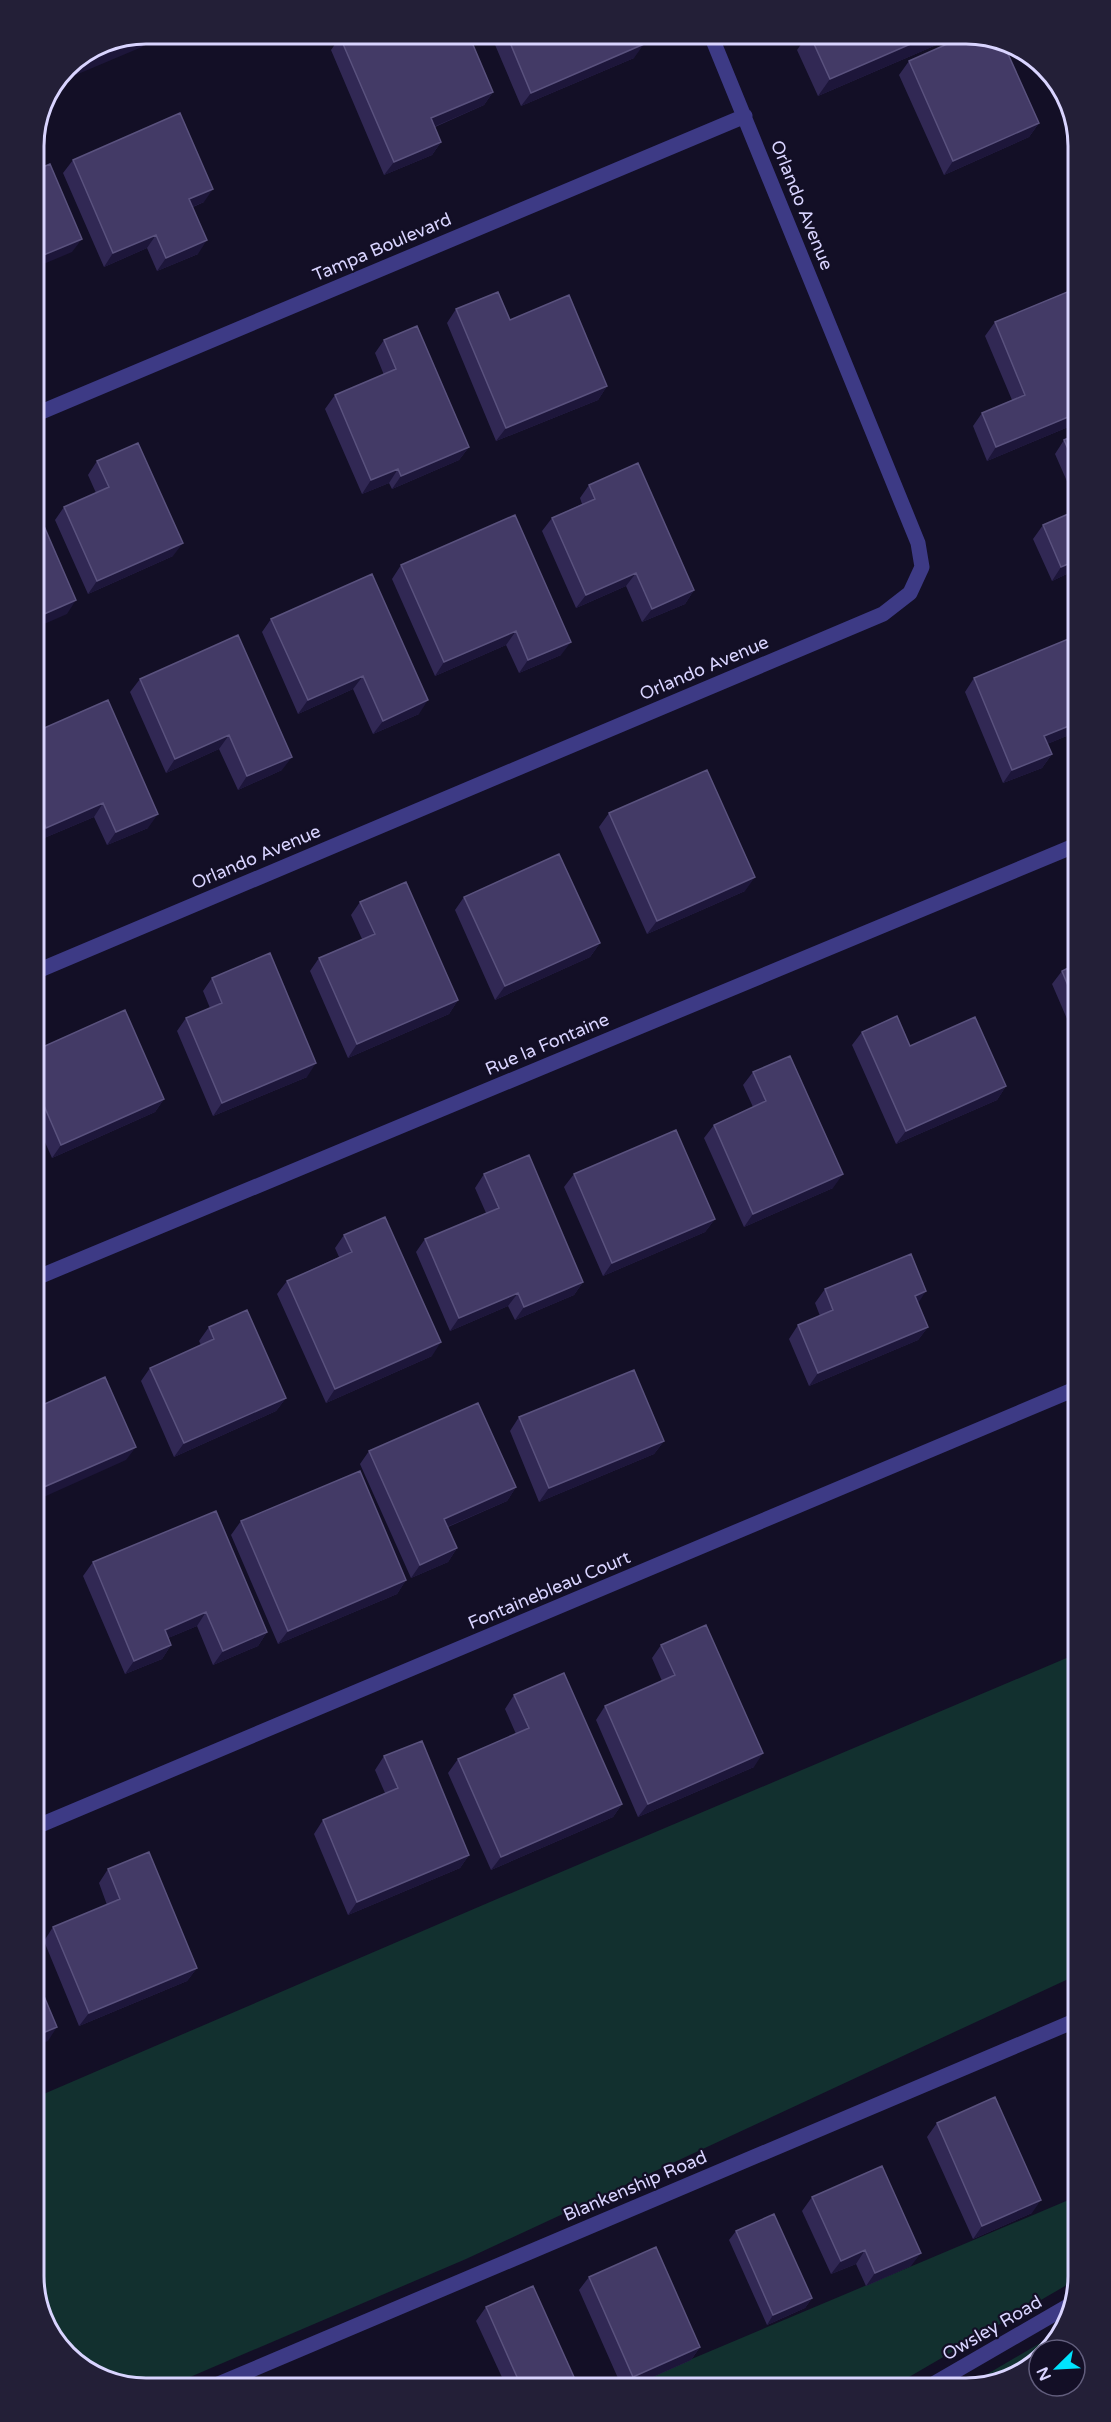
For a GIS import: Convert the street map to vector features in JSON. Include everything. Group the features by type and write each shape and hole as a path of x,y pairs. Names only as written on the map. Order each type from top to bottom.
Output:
{"street":[{"name":"Orlando Avenue","path":"44,969 883,614 910,593 922,567 918,543 715,44"},
{"name":"Tampa Boulevard","path":"44,411 745,116"},
{"name":"Rue la Fontaine","path":"44,1275 1068,848"},
{"name":"Fontainebleau Court","path":"44,1823 1068,1393"},
{"name":"Blankenship Road","path":"233,2378 1068,2024"},
{"name":"Owsley Road","path":"944,2378 1062,2310"}],"green space":[{"path":"1068,1657 1068,1979 466,2259 188,2378 126,2377 95,2365 69,2344 54,2321 44,2289 44,2094"},
{"path":"1068,2200 1067,2285 907,2378 647,2378"},
{"path":"1027,2351 1027,2357 998,2373 982,2377"}],"building":[{"path":"343,44 473,44 493,92 431,118 441,142 394,162"},
{"path":"511,44 644,44 531,93"},
{"path":"814,44 911,44 830,79"},
{"path":"947,44 985,45 1004,51 1007,53 1039,123 953,161 909,61"},
{"path":"180,113 213,189 189,199 207,240 166,258 156,235 113,253 73,160"},
{"path":"50,164 82,239 44,255 44,166"},
{"path":"498,292 510,320 569,295 607,386 506,428 456,309"},
{"path":"1068,292 1068,417 996,447 982,413 1025,395 995,322"},
{"path":"417,326 469,447 401,476 398,469 371,480 335,395 396,369 384,340"},
{"path":"138,443 183,543 97,581 64,507 109,487 97,461"},
{"path":"638,463 694,590 652,609 636,573 586,595 552,518 595,499 589,485"},
{"path":"1068,514 1068,564 1061,567 1043,525"},
{"path":"515,515 571,642 528,660 516,631 444,662 401,565"},
{"path":"44,526 76,600 44,614"},
{"path":"372,574 428,700 383,721 363,676 308,700 271,619"},
{"path":"238,635 292,757 247,776 229,735 175,759 140,679"},
{"path":"1068,639 1068,726 1044,736 1052,754 1012,770 974,678"},
{"path":"108,700 158,814 116,832 103,803 46,828 44,823 44,728"},
{"path":"707,770 755,877 657,921 609,813"},
{"path":"559,854 600,943 505,986 464,897"},
{"path":"406,882 458,1000 357,1044 319,958 375,934 360,902"},
{"path":"270,953 316,1063 222,1103 186,1018 222,1003 212,978"},
{"path":"1068,968 1068,986 1062,971"},
{"path":"125,1010 164,1099 61,1145 44,1106 44,1046"},
{"path":"897,1016 910,1046 975,1017 1006,1086 906,1131 862,1032"},
{"path":"790,1056 843,1174 753,1214 714,1125 766,1101 753,1072"},
{"path":"676,1130 715,1219 612,1263 574,1174"},
{"path":"529,1155 583,1282 524,1307 518,1293 459,1318 425,1239 499,1208 484,1174"},
{"path":"385,1217 441,1342 335,1389 287,1281 352,1252 344,1235"},
{"path":"911,1254 926,1291 915,1296 928,1327 818,1373 798,1325 833,1310 825,1289"},
{"path":"247,1310 286,1398 184,1443 150,1368 214,1339 209,1327"},
{"path":"634,1370 664,1441 549,1488 519,1417"},
{"path":"105,1377 136,1447 44,1487 44,1404"},
{"path":"478,1403 516,1487 444,1519 457,1548 420,1565 369,1451"},
{"path":"360,1471 406,1580 288,1631 241,1521"},
{"path":"216,1511 267,1632 223,1651 206,1612 165,1630 171,1645 134,1661 93,1562"},
{"path":"706,1625 763,1753 648,1804 605,1706 675,1675 661,1645"},
{"path":"564,1673 622,1804 501,1857 458,1759 529,1728 514,1695"},
{"path":"422,1741 469,1855 357,1902 323,1820 398,1788 384,1756"},
{"path":"149,1852 197,1968 89,2013 53,1927 120,1899 108,1869"},
{"path":"44,1996 57,2027 44,2032"},
{"path":"995,2097 1041,2200 982,2226 937,2123"},
{"path":"882,2166 921,2253 875,2273 865,2250 841,2261 812,2197"},
{"path":"774,2214 812,2298 773,2315 736,2231"},
{"path":"656,2247 700,2347 633,2377 589,2277"},
{"path":"533,2286 574,2378 517,2378 486,2307"}]}
